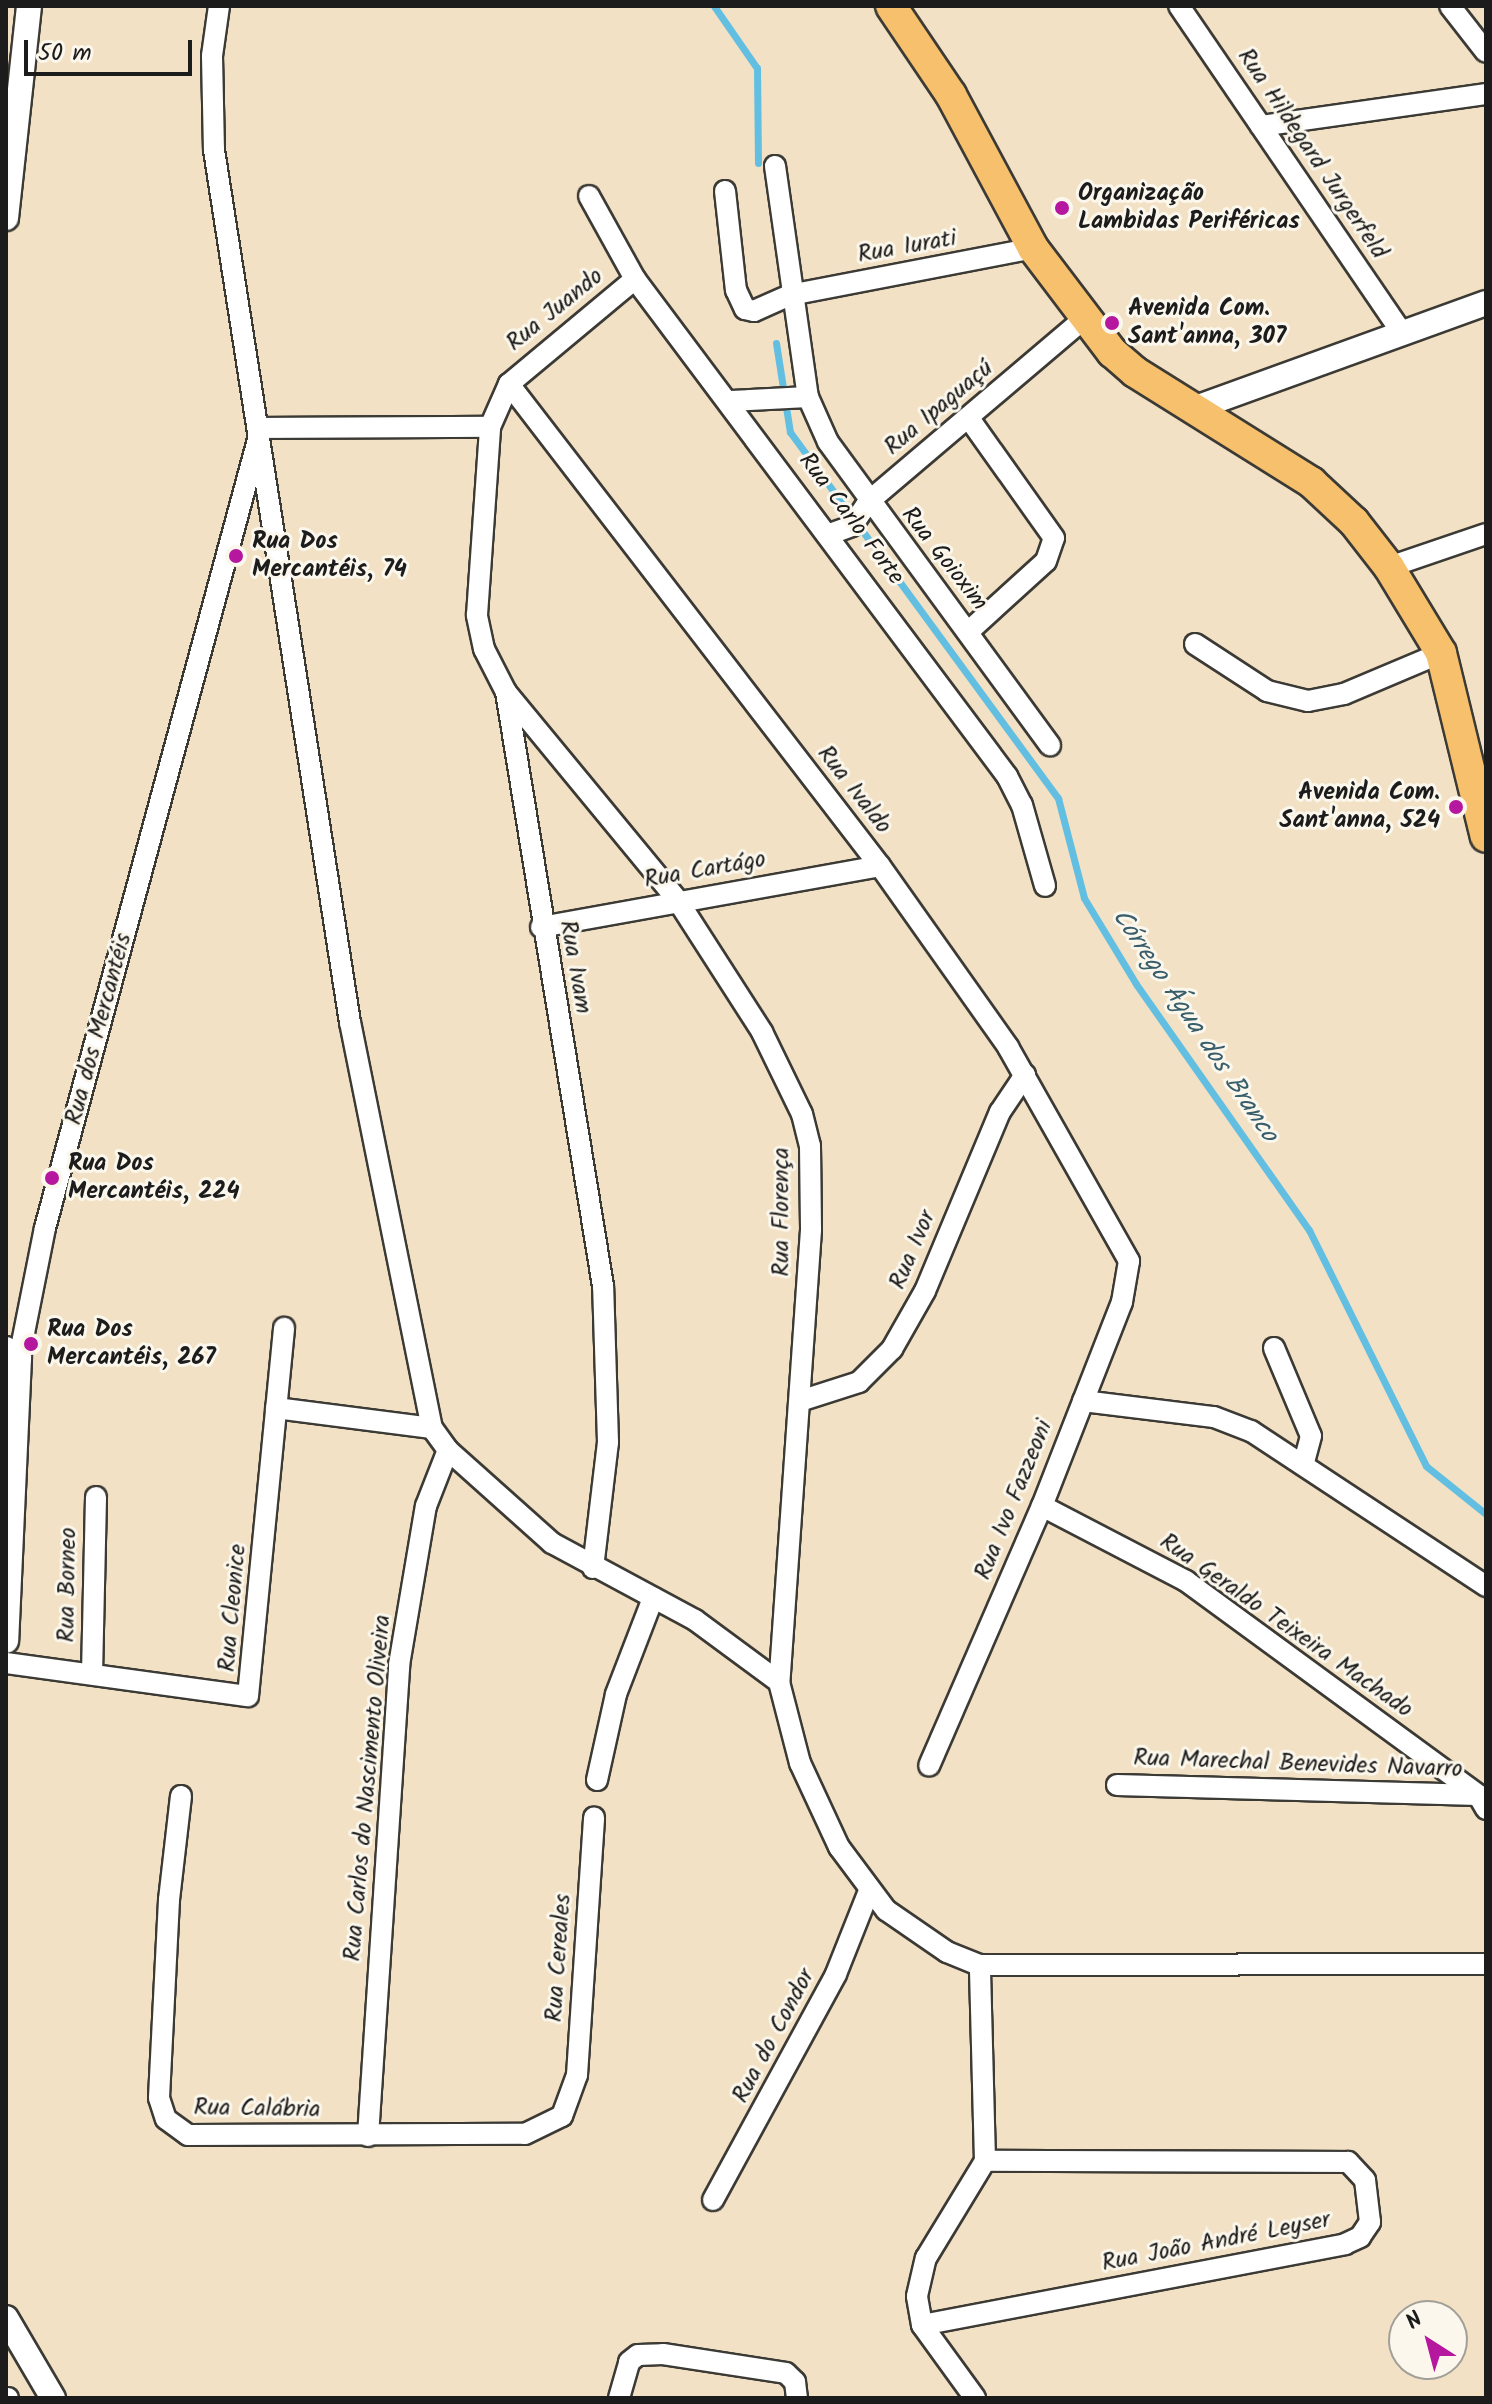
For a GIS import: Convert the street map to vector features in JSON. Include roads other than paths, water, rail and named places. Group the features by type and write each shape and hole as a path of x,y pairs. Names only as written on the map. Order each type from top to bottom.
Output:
{"main road":[{"path":"891,6 951,95 1033,248 1084,319 1135,372 1311,482 1354,522 1389,567 1441,653 1486,837"}],"street":[{"path":"6,218 29,6"},
{"path":"219,6 212,56 214,150 261,428 350,1022 432,1428 448,1450 536,1531 593,1568 695,1620 779,1682 813,1795 839,1847 869,1891 919,1935 980,1965 1486,1964"},
{"name":"Rua Hildegard Jurgerfeld","path":"1179,6 1401,331"},
{"path":"1450,6 1486,52"},
{"path":"1261,126 1486,94"},
{"name":"Rua Goioxim","path":"775,166 802,398 866,507 968,632 1050,745"},
{"path":"725,191 740,301 754,311 790,295"},
{"name":"Rua Carlo Forte","path":"589,196 635,279 834,533 1007,776 1022,805 1045,886"},
{"name":"Rua Iurati","path":"790,295 1033,248"},
{"name":"Rua Juando","path":"509,384 635,279"},
{"path":"1196,408 1401,331 1486,303"},
{"name":"Rua Ipaguaçú","path":"834,533 1084,319"},
{"name":"Rua Ivam","path":"509,384 490,427 477,615 484,649 506,692 541,927 603,1286 608,1442 593,1568"},
{"name":"Rua Ivaldo","path":"509,384 880,866 1025,1075 1126,1250"},
{"path":"731,401 802,398"},
{"path":"968,417 1054,538 1046,561 968,632"},
{"path":"261,428 490,427"},
{"name":"Rua dos Mercantéis","path":"6,1641 12,1354 261,428"},
{"path":"1389,567 1486,534"},
{"path":"1195,644 1267,691 1308,701 1344,694 1441,653"},
{"name":"Rua Florença","path":"506,692 678,901 788,1076 807,1135 811,1230 803,1400 779,1682"},
{"name":"Rua Cartágo","path":"541,927 880,866"},
{"name":"Rua Ivor","path":"803,1400 859,1382 892,1349 925,1291 1000,1112 1025,1075"},
{"name":"Rua Ivo Fazzeoni","path":"929,1766 1042,1506 1122,1302 1129,1268 1126,1250"},
{"name":"Rua Cleonice","path":"6,1663 248,1696 284,1328"},
{"path":"1274,1348 1311,1436 1303,1465"},
{"path":"1083,1401 1214,1417 1251,1431 1486,1586"},
{"path":"276,1408 432,1428"},
{"name":"Rua Carlos do Nascimento Oliveira","path":"368,2136 399,1665 426,1506 448,1450"},
{"name":"Rua Borneo","path":"92,1674 96,1497"},
{"name":"Rua Geraldo Teixeira Machado","path":"1042,1506 1186,1581 1482,1802"},
{"path":"597,1780 624,1667 653,1598"},
{"name":"Rua Marechal Benevides Navarro","path":"1117,1785 1482,1802"},
{"name":"Rua Calábria","path":"181,1796 163,1976 159,2098 166,2119 188,2135 525,2134 562,2116 572,2101"},
{"name":"Rua Cereales","path":"572,2101 594,1818"},
{"name":"Rua do Condor","path":"713,2200 836,1974 869,1891"},
{"path":"975,2398 922,2325 917,2296 926,2258 985,2161 980,1965"},
{"name":"Rua João André Leyser","path":"922,2325 1345,2244 1360,2237 1370,2222 1365,2180 1348,2162 985,2161"},
{"path":"6,2318 53,2398"},
{"path":"619,2398 629,2362 638,2355 663,2354 786,2373 795,2382 797,2398"}],"waterway":[{"name":"Córrego Água dos Branco","path":"714,6 757,68 758,163"},
{"name":"Córrego Água dos Branco","path":"776,343 790,432 1058,798 1084,898 1136,984 1309,1230 1426,1466 1486,1514"}],"place":[{"name":"Organização Lambidas Periféricas","path":"1062,208"},
{"name":"Avenida Com. Sant'anna, 307","path":"1112,323"},
{"name":"Rua Dos Mercantéis, 74","path":"236,556"},
{"name":"Avenida Com. Sant'anna, 524","path":"1456,807"},
{"name":"Rua Dos Mercantéis, 224","path":"52,1178"},
{"name":"Rua Dos Mercantéis, 267","path":"31,1344"}]}
